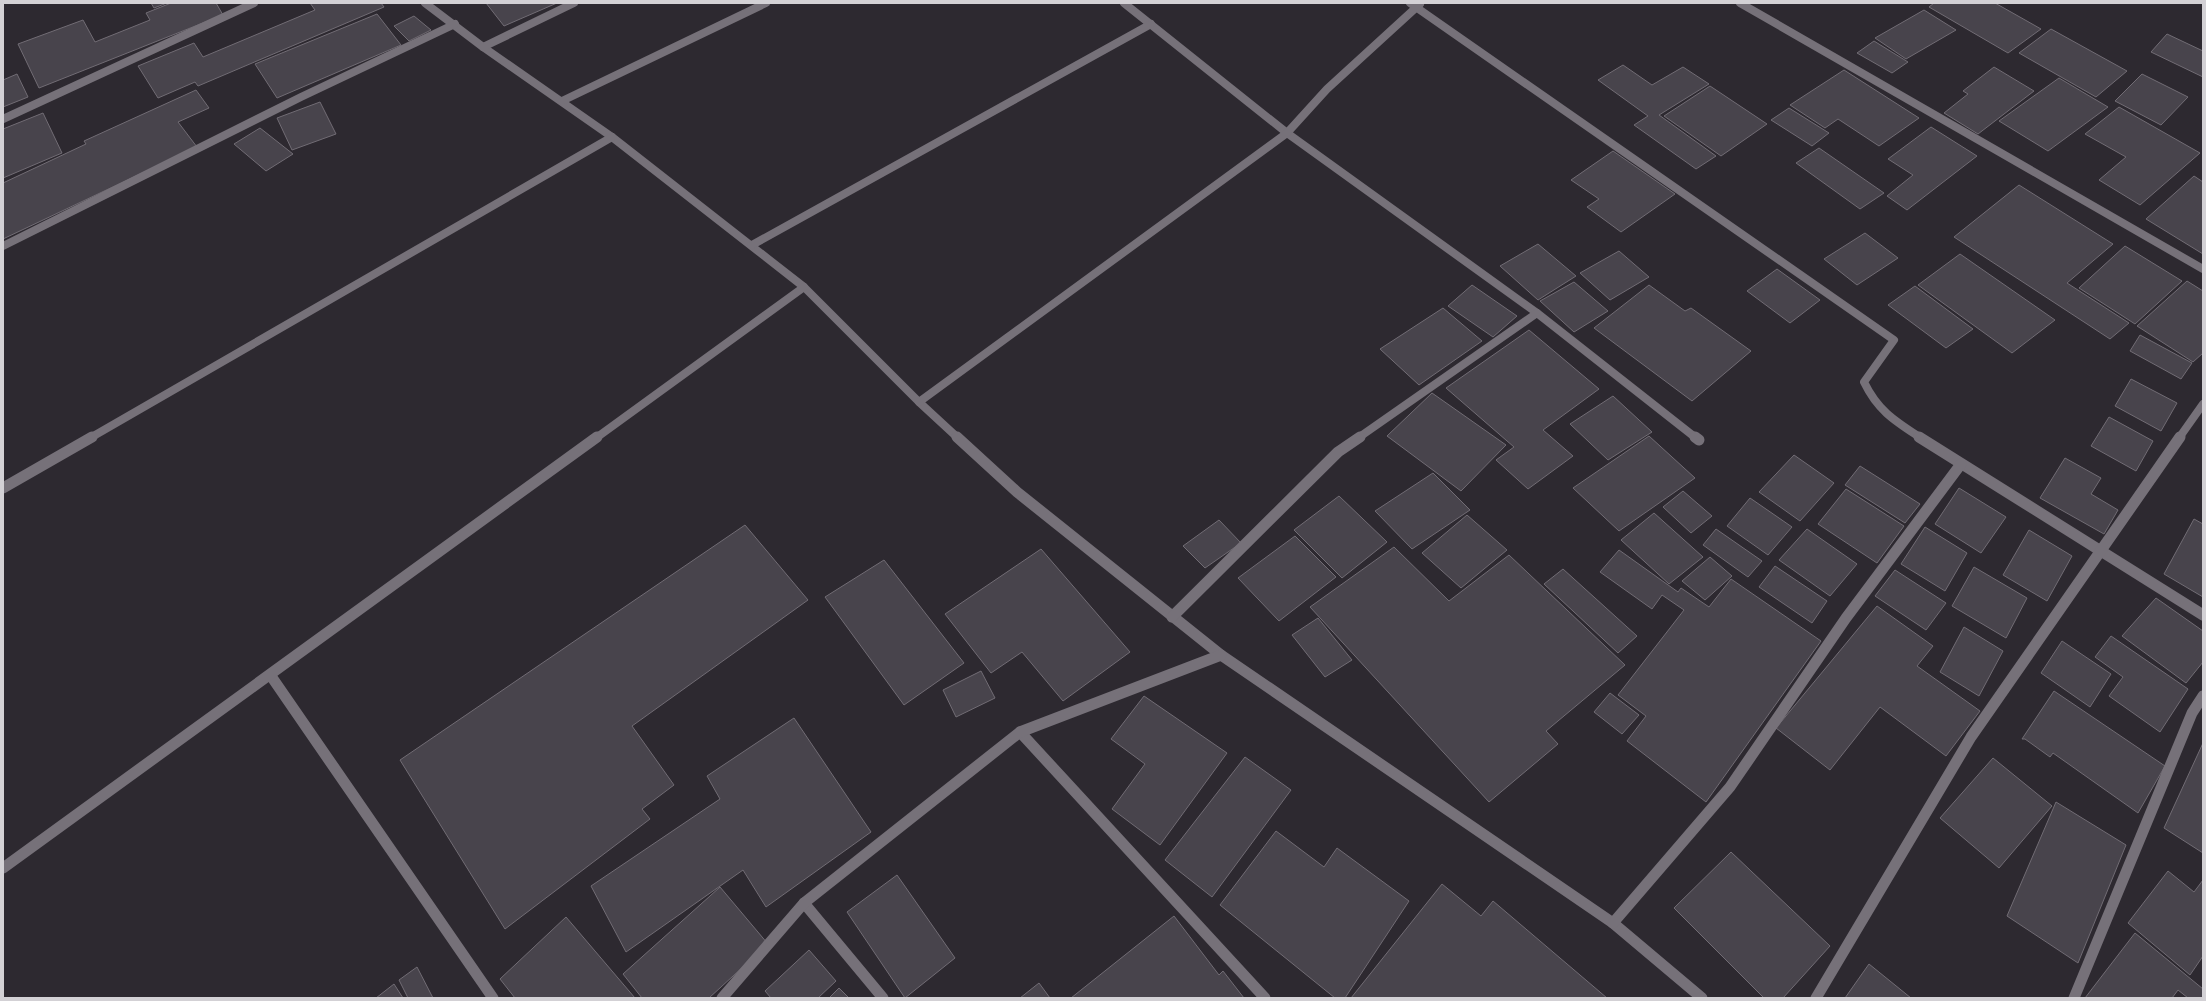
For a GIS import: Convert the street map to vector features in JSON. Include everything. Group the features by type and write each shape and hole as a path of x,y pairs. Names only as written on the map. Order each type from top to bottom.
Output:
{"street":[{"path":"3,119 254,3"},
{"path":"425,3 455,24 483,48 562,101 612,137 804,287 919,402 1016,492 1172,617 1221,655 1613,923 1702,998"},
{"path":"483,48 574,3"},
{"path":"562,101 766,3"},
{"path":"1124,3 1287,133 1537,313 1699,440"},
{"path":"1740,3 2203,269"},
{"path":"919,402 1287,133 1327,89 1416,4 1894,340 1864,382 1872,399 1894,421 2203,615"},
{"path":"3,246 301,97 455,24"},
{"path":"752,245 1151,24"},
{"path":"3,488 612,137"},
{"path":"3,868 270,676 804,287"},
{"path":"1172,617 1338,452 1537,313"},
{"path":"1816,998 1971,737 2102,552 2203,404"},
{"path":"1613,923 1730,786 1846,618 1961,464"},
{"path":"722,998 804,903 1020,732 1221,655"},
{"path":"270,676 493,998"},
{"path":"2074,998 2189,720 2203,696"},
{"path":"1020,732 1265,998"},
{"path":"804,903 884,998"}],"building":[{"path":"151,3 167,3 154,8"},
{"path":"171,3 216,3 223,15 39,88 18,44 83,20 95,42 150,20 146,13"},
{"path":"310,3 381,3 384,7 198,86 195,82 158,98 138,66 194,43 203,57 315,10"},
{"path":"486,3 557,3 504,26"},
{"path":"1934,3 1995,3 2041,29 2008,53 1929,7"},
{"path":"1924,10 1956,30 1906,59 1875,38"},
{"path":"377,14 401,45 277,98 255,64"},
{"path":"414,16 431,30 409,41 394,26"},
{"path":"2051,29 2127,71 2096,97 2019,53"},
{"path":"2167,34 2203,51 2203,77 2151,52"},
{"path":"1874,41 1908,62 1892,73 1857,53"},
{"path":"1623,65 1652,85 1683,67 1709,84 1659,115 1716,156 1696,169 1634,125 1648,116 1598,80"},
{"path":"1994,67 2034,91 1978,134 1944,113 1968,94 1963,91"},
{"path":"1844,70 1919,118 1879,146 1838,119 1825,128 1790,105"},
{"path":"17,74 28,97 3,107 3,80"},
{"path":"2142,74 2188,97 2161,125 2115,101"},
{"path":"2059,78 2108,107 2048,151 1999,121"},
{"path":"1710,86 1767,124 1721,156 1664,116"},
{"path":"196,90 209,108 178,122 197,147 3,239 3,183 86,144 84,141"},
{"path":"320,102 336,134 292,150 277,118"},
{"path":"2119,107 2200,153 2140,205 2099,180 2126,157 2085,134"},
{"path":"1789,108 1829,133 1812,146 1771,120"},
{"path":"43,113 62,153 3,178 3,129"},
{"path":"1931,127 1977,156 1907,210 1887,196 1913,175 1888,159"},
{"path":"260,128 293,154 266,171 234,144"},
{"path":"1819,148 1884,193 1860,209 1796,163"},
{"path":"1613,151 1675,194 1621,232 1587,207 1599,199 1571,180"},
{"path":"2194,176 2203,182 2203,254 2146,219"},
{"path":"2019,185 2113,244 2067,283 2129,323 2110,339 1954,237"},
{"path":"1865,233 1898,258 1857,285 1824,259"},
{"path":"1538,244 1576,276 1538,300 1500,266"},
{"path":"2125,246 2182,281 2135,324 2079,288"},
{"path":"1619,251 1649,277 1610,300 1580,273"},
{"path":"1960,254 2055,320 2012,353 1918,285"},
{"path":"1777,269 1820,300 1790,323 1747,291"},
{"path":"2187,281 2203,291 2203,353 2193,362 2137,326"},
{"path":"1574,282 1608,311 1574,332 1540,301"},
{"path":"1472,285 1517,316 1493,337 1448,306"},
{"path":"1649,285 1685,311 1691,308 1751,351 1692,401 1594,328"},
{"path":"1915,286 1973,329 1946,348 1888,305"},
{"path":"1443,308 1482,341 1419,385 1380,349"},
{"path":"1529,330 1599,389 1543,430 1573,456 1528,489 1496,460 1514,447 1446,388"},
{"path":"2140,335 2192,363 2181,379 2130,351"},
{"path":"2131,379 2177,403 2161,431 2115,406"},
{"path":"1432,393 1506,445 1461,491 1387,436"},
{"path":"1613,396 1652,432 1608,460 1570,424"},
{"path":"2109,417 2153,441 2136,471 2091,446"},
{"path":"1649,436 1695,478 1619,531 1573,488"},
{"path":"1794,455 1834,483 1800,521 1759,492"},
{"path":"2065,458 2101,478 2091,494 2118,510 2104,534 2040,498"},
{"path":"1860,466 1920,504 1905,523 1845,485"},
{"path":"1433,473 1470,510 1412,549 1375,511"},
{"path":"1959,488 2006,517 1981,553 1935,524"},
{"path":"1846,489 1904,526 1877,563 1818,524"},
{"path":"1683,491 1712,516 1691,533 1663,507"},
{"path":"1339,496 1387,542 1342,578 1294,530"},
{"path":"1750,498 1792,527 1768,555 1727,526"},
{"path":"1654,513 1703,557 1669,584 1621,540"},
{"path":"1467,515 1507,550 1461,588 1422,553"},
{"path":"2194,519 2203,524 2203,597 2164,574"},
{"path":"1219,520 1241,543 1205,568 1183,546"},
{"path":"745,525 808,600 632,726 674,785 642,809 650,819 505,929 400,760"},
{"path":"1925,527 1967,553 1945,591 1901,564"},
{"path":"1716,529 1762,561 1748,577 1703,545"},
{"path":"1807,529 1857,564 1830,596 1779,560"},
{"path":"2029,530 2072,556 2047,601 2003,575"},
{"path":"1295,536 1336,577 1279,621 1238,578"},
{"path":"1394,547 1449,601 1509,555 1625,665 1546,731 1558,744 1489,802 1310,607"},
{"path":"1041,549 1130,652 1063,701 1022,652 991,673 945,614"},
{"path":"1619,550 1678,592 1681,588 1709,607 1731,579 1821,641 1706,802 1627,741 1646,716 1618,695 1684,610 1662,595 1652,609 1600,572"},
{"path":"1710,557 1732,576 1705,600 1682,581"},
{"path":"884,560 964,663 904,705 825,597"},
{"path":"1775,566 1827,601 1812,623 1759,587"},
{"path":"1974,567 2027,598 2006,638 1952,606"},
{"path":"1563,569 1637,636 1618,653 1544,584"},
{"path":"1895,570 1946,603 1926,630 1875,596"},
{"path":"2156,598 2203,631 2203,662 2186,683 2122,636"},
{"path":"1877,606 1933,646 1917,666 1980,711 1946,756 1880,707 1830,770 1776,728"},
{"path":"1318,618 1352,660 1325,677 1292,635"},
{"path":"1964,627 2003,651 1979,696 1940,672"},
{"path":"2111,636 2188,689 2160,732 2109,696 2123,677 2095,657"},
{"path":"2062,641 2111,674 2090,707 2041,673"},
{"path":"981,671 995,698 956,717 943,690"},
{"path":"2054,691 2165,766 2138,813 2053,753 2050,757 2025,739 2022,739"},
{"path":"1610,693 1639,715 1622,734 1594,712"},
{"path":"1144,696 1227,753 1160,845 1112,809 1145,764 1111,739"},
{"path":"794,718 871,832 766,907 743,870 626,952 591,886 720,799 707,776"},
{"path":"2203,743 2203,853 2164,828"},
{"path":"1245,757 1291,790 1212,897 1165,860"},
{"path":"1993,758 2052,806 1999,868 1940,818"},
{"path":"2056,802 2126,845 2078,963 2007,916"},
{"path":"1276,831 1324,867 1337,848 1409,901 1345,998 1335,998 1220,905"},
{"path":"1731,852 1830,946 1783,998 1764,998 1674,908"},
{"path":"2168,871 2194,892 2203,880 2203,956 2190,975 2128,923"},
{"path":"897,875 955,958 905,998 847,912"},
{"path":"1442,884 1481,916 1493,901 1607,998 1351,998"},
{"path":"720,887 768,944 709,998 642,998 623,974"},
{"path":"1174,916 1219,975 1223,971 1244,998 1071,998"},
{"path":"566,917 635,998 515,998 500,979"},
{"path":"2135,933 2203,989 2203,998 2188,998 2178,990 2172,998 2085,998"},
{"path":"809,950 836,981 818,998 771,998 765,991"},
{"path":"1869,964 1911,998 1845,998"},
{"path":"417,967 433,998 408,998 399,980"},
{"path":"1039,983 1050,998 1020,998"},
{"path":"394,984 403,998 376,998"},
{"path":"839,988 849,998 829,998"}]}
